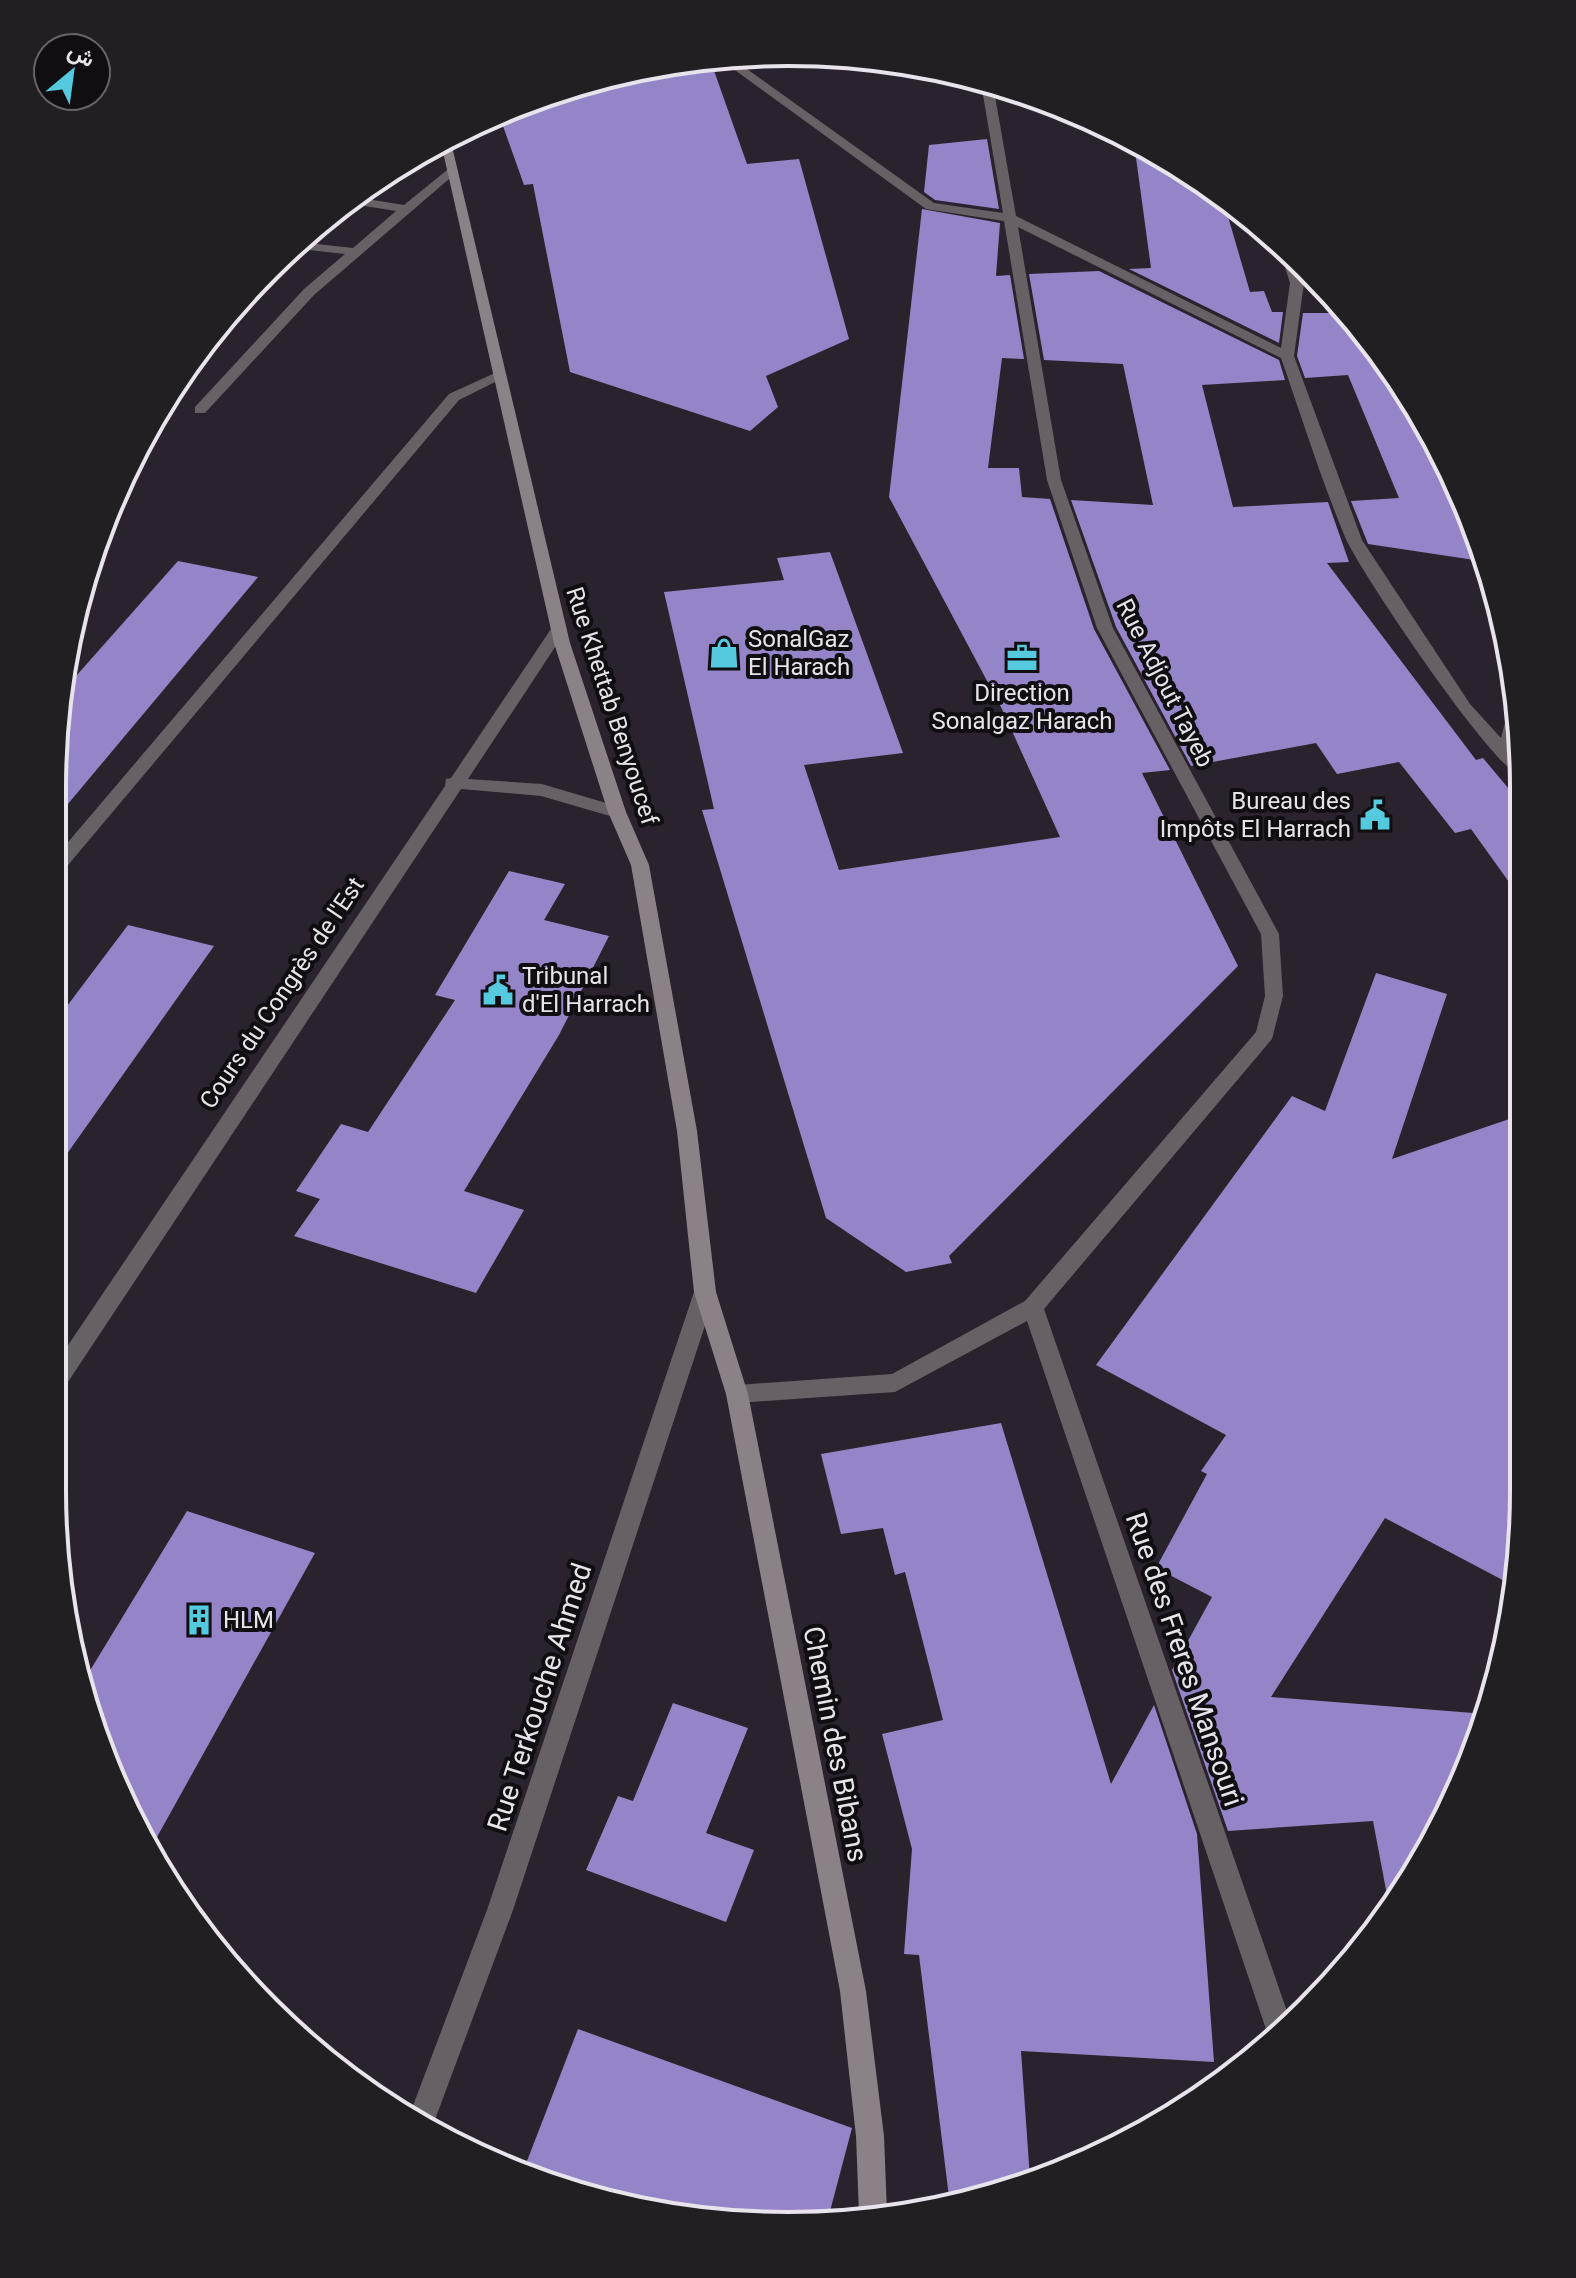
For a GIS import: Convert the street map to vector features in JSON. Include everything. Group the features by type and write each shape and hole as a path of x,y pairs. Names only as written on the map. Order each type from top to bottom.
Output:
{"main road":[{"name":"Rue Khettab Benyoucef","path":"448,151 559,629 617,812 640,865 687,1131 705,1292"},
{"name":"Chemin des Bibans","path":"705,1292 737,1394 853,1991 870,2136 873,2207"}],"street":[{"path":"739,68 930,206 1009,218 1287,356"},
{"name":"Rue Adjout Tayeb","path":"989,95 1054,480 1105,628 1270,934 1274,996 1265,1034 1033,1307"},
{"path":"200,410 309,292 452,170"},
{"path":"366,202 408,209"},
{"path":"310,247 358,252"},
{"path":"1293,272 1297,283 1287,356 1354,540 1464,708 1509,758"},
{"path":"66,856 454,397 500,376"},
{"name":"Cours du Congrès de l'Est","path":"66,1366 452,783 559,629"},
{"path":"1506,755 1508,745"},
{"path":"452,783 542,790 617,812"},
{"name":"Rue Terkouche Ahmed","path":"424,2113 500,1910 705,1292"},
{"path":"737,1394 895,1383 1033,1307"},
{"name":"Rue des Freres Mansouri","path":"1033,1307 1277,2021"}],"building":[{"path":"714,70 747,164 799,159 849,339 766,376 778,407 750,431 570,372 533,184 524,185 503,125 556,104 601,91 647,80"},
{"path":"987,139 999,209 935,200 924,192 929,145"},
{"path":"1136,156 1227,215 1250,292 1264,291 1272,312 1283,312 1279,343 1129,269 1151,268"},
{"path":"922,209 1000,223 996,276 1010,275 1024,359 1002,358 988,468 1019,468 1022,497 1050,499 1094,629 1170,770 1142,773 1238,966 949,1256 952,1263 906,1272 826,1218 702,810 714,809 664,592 784,580 777,558 830,552 903,753 804,765 839,870 1060,837 1002,709 889,497"},
{"path":"1099,271 1279,360 1285,380 1202,385 1233,507 1328,502 1349,562 1327,563 1476,760 1483,758 1510,790 1510,883 1471,829 1455,833 1399,762 1337,774 1316,743 1191,766 1116,627 1071,500 1153,505 1123,364 1044,360 1029,274"},
{"path":"1303,313 1332,313 1361,348 1413,427 1436,469 1473,560 1368,544 1351,501 1399,498 1348,375 1305,378 1297,356"},
{"path":"178,561 258,577 66,806 68,741 75,677"},
{"path":"509,871 565,884 544,920 609,936 559,1035 464,1191 524,1210 476,1293 294,1236 320,1199 296,1191 341,1124 368,1132 455,1000 435,995"},
{"path":"128,925 214,946 66,1155 66,1007"},
{"path":"1376,973 1447,994 1392,1159 1510,1119 1510,1490 1504,1581 1385,1518 1271,1697 1475,1713 1436,1809 1387,1893 1373,1821 1228,1831 1172,1670 1212,1597 1156,1568 1207,1474 1201,1471 1226,1435 1096,1365 1292,1096 1325,1111"},
{"path":"1001,1423 1111,1784 1154,1705 1197,1834 1214,2062 1021,2051 1029,2170 949,2193 919,1955 904,1954 912,1849 882,1734 943,1720 905,1572 895,1575 883,1528 841,1534 821,1454"},
{"name":"HLM","path":"187,1511 315,1553 156,1839 121,1766 90,1671"},
{"path":"673,1703 748,1728 706,1833 754,1850 726,1922 586,1870 618,1796 633,1801"},
{"path":"578,2029 852,2128 830,2210 788,2212 694,2206 601,2187 526,2163"}],"place":[{"name":"SonalGaz El Harach","path":"724,653"},
{"name":"Direction Sonalgaz Harach","path":"1022,658"},
{"name":"Bureau des Impôts El Harrach","path":"1375,815"},
{"name":"Tribunal d'El Harrach","path":"498,990"},
{"name":"HLM","path":"199,1620"}]}
